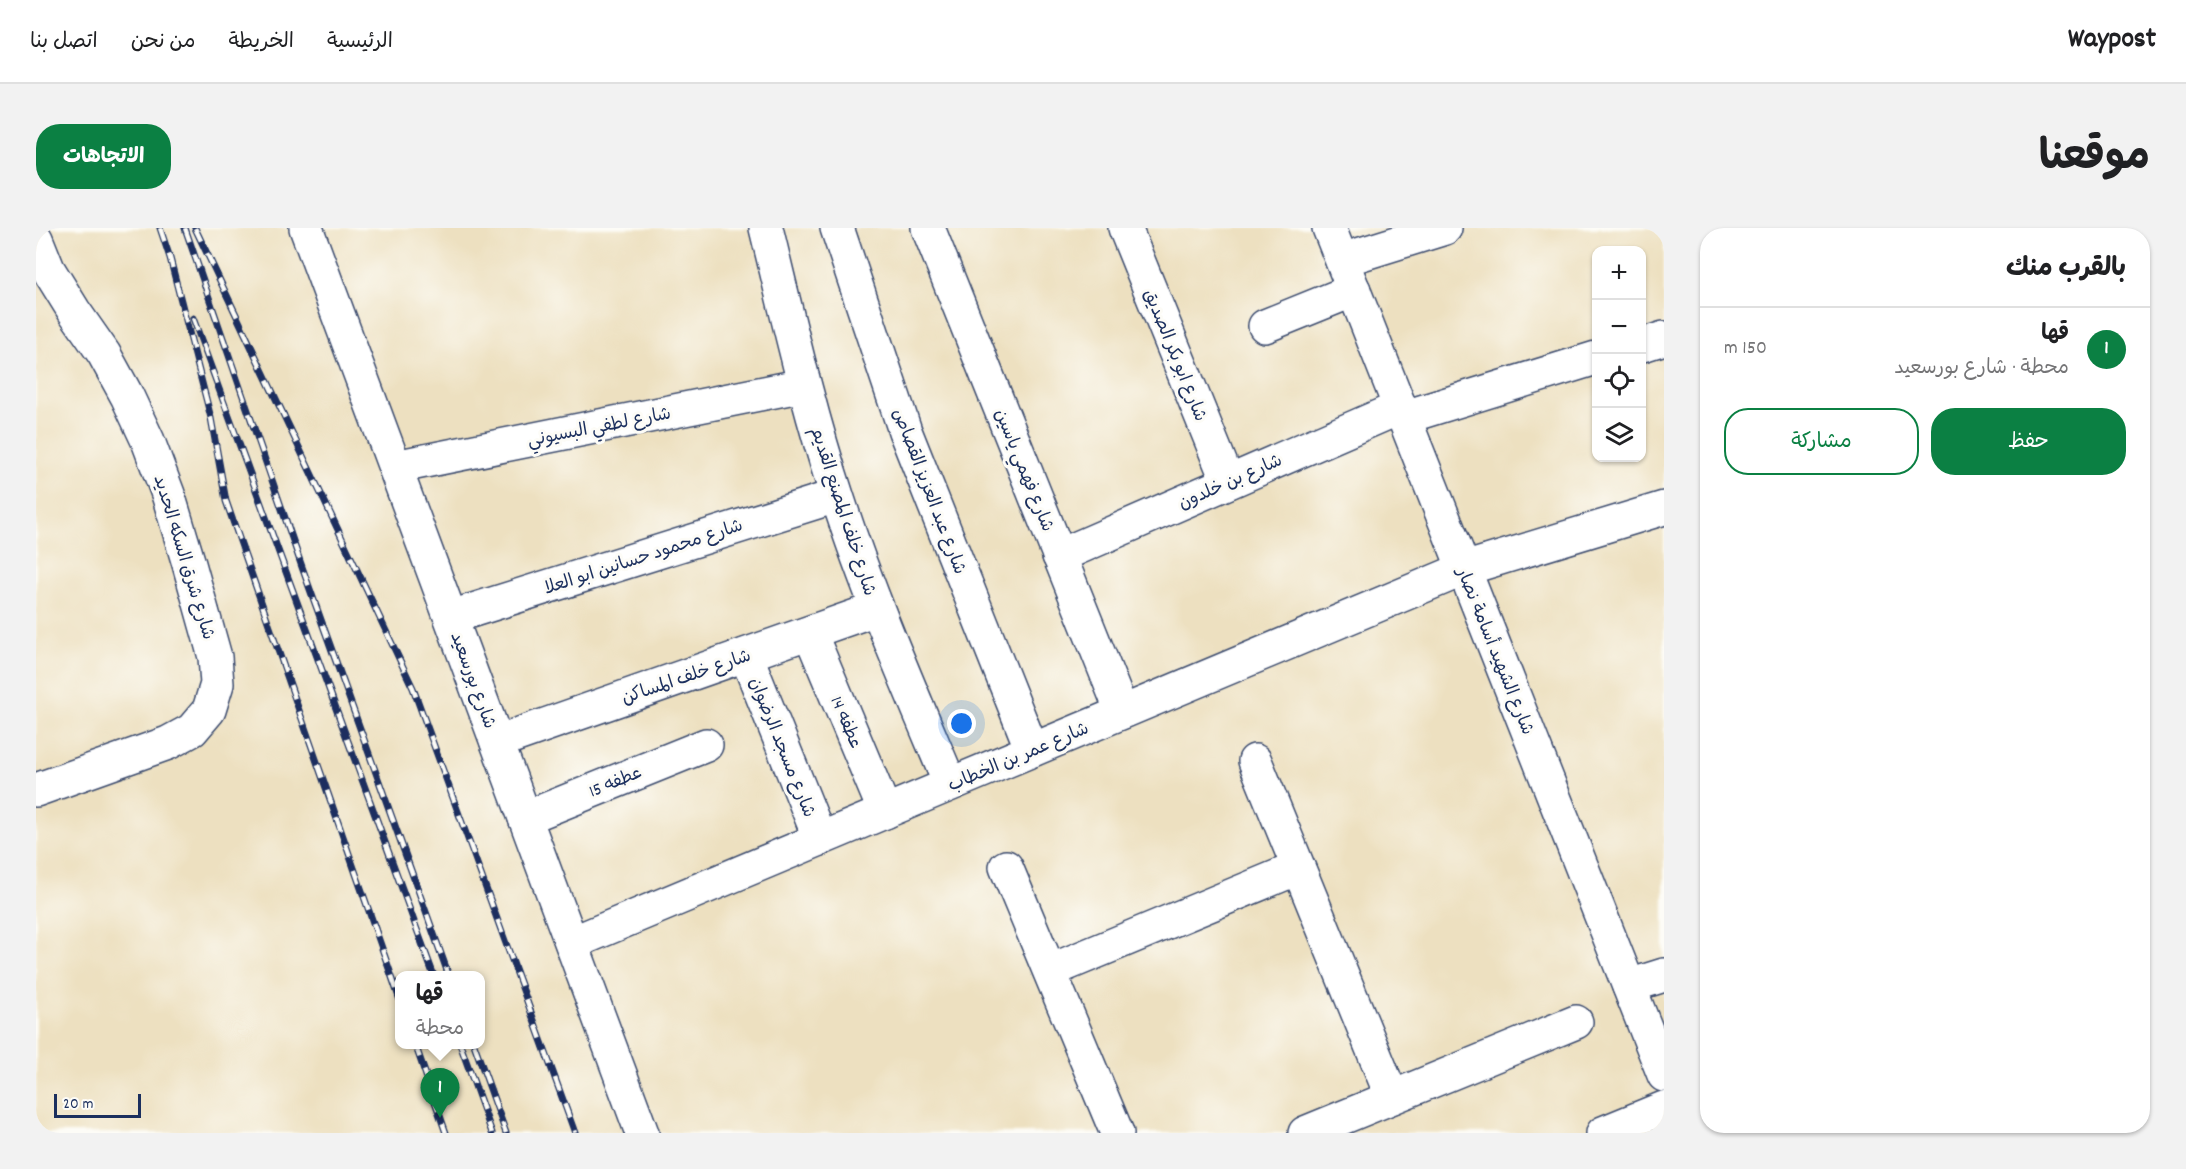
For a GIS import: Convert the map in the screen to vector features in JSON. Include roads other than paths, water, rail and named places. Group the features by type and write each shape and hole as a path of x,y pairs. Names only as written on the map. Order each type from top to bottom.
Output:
{"street":[{"name":"شارع بورسعيد","path":"306,228 642,1133"},
{"name":"شارع خلف المصنع القديم","path":"766,228 804,385 836,496 876,609 950,784"},
{"name":"شارع عبد العزيز القصاص","path":"837,228 905,431 1032,750"},
{"name":"شارع فهمي ياسين","path":"928,228 1122,712"},
{"name":"شارع ابو بكر الصديق","path":"1125,228 1228,482"},
{"name":"شارع الشهيد أسامة نصار","path":"1329,228 1664,1075"},
{"path":"1342,260 1445,228"},
{"name":"شارع شرق السكه الحديد","path":"36,239 48,269 104,354 148,441 168,494 189,564 215,657 217,684 209,710 192,730 168,743 36,790"},
{"path":"1265,326 1354,290"},
{"path":"1646,343 1664,338"},
{"name":"شارع بن خلدون","path":"1059,556 1228,482 1403,412 1592,359"},
{"name":"شارع لطفي البسيوني","path":"394,467 804,385"},
{"name":"شارع محمود حسانين ابو العلا","path":"451,617 836,496"},
{"name":"شارع عمر بن الخطاب","path":"572,943 1464,569 1664,508"},
{"name":"شارع خلف المساكن","path":"497,742 876,609"},
{"name":"عطفه 14","path":"810,633 885,812"},
{"name":"شارع مسجد الرضوان","path":"746,655 820,839"},
{"name":"عطفه 15","path":"525,818 706,744"},
{"path":"1255,761 1392,1097"},
{"path":"1006,867 1117,1133"},
{"path":"1050,971 1298,868"},
{"path":"1629,986 1664,975"},
{"path":"1305,1133 1576,1022"},
{"path":"1603,1133 1664,1108"}],"railway":[{"path":"160,228 170,258 211,418 226,501 395,986"},
{"path":"185,228 302,567 447,971"},
{"path":"195,228 413,688 575,1133"},
{"path":"193,318 432,971"},
{"path":"417,1049 446,1133"},
{"path":"462,1049 492,1133"},
{"path":"476,1049 506,1133"}],"place":[{"name":"قها","path":"440,1118"}]}
